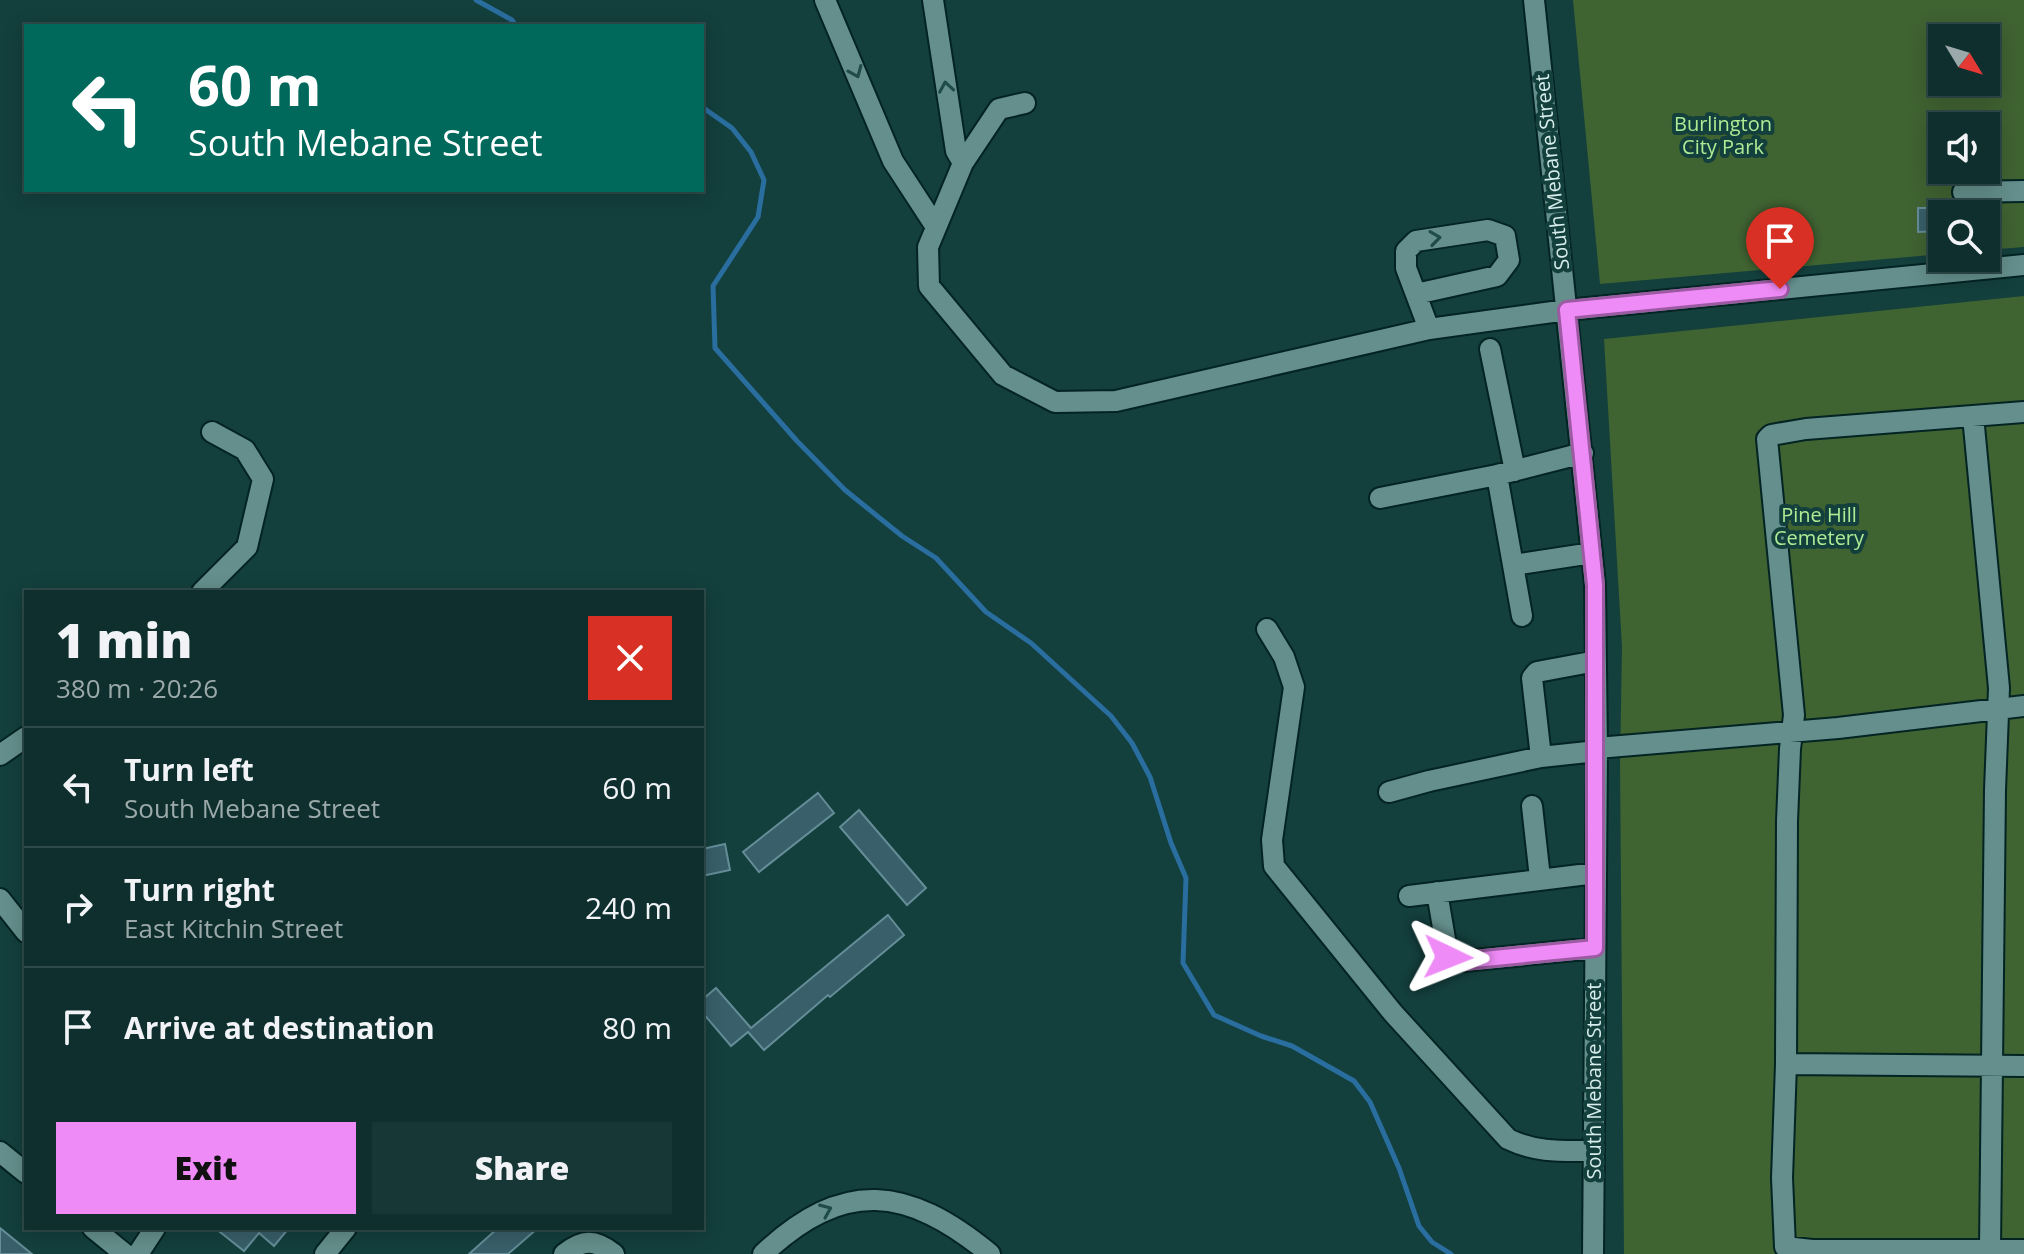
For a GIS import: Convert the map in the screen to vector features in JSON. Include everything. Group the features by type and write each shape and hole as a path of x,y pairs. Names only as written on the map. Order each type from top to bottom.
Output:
{"street":[{"path":"825,0 893,161 936,227"},
{"path":"933,0 956,151 963,163"},
{"name":"South Mebane Street","path":"1534,0 1592,553 1597,750 1593,1254"},
{"path":"1025,103 999,109 963,163 928,247 929,286 1003,375 1055,402 1116,401 1429,329 1567,310 2024,265"},
{"path":"1963,192 2024,191"},
{"path":"1416,294 1497,276 1509,260 1505,236 1488,230 1416,241 1406,251 1406,268 1429,329"},
{"path":"1490,349 1506,473 1513,565 1522,616"},
{"path":"2024,412 1806,429 1771,435 1767,439 1794,730 1790,749 1787,821 1786,1064 1782,1178 1785,1247 1812,1250 2024,1250"},
{"path":"1973,416 1999,688 1990,1249"},
{"path":"204,590 247,547 263,479 245,450 212,432"},
{"path":"1380,498 1506,473 1583,453"},
{"path":"1513,565 1592,553"},
{"path":"1267,629 1284,657 1294,687 1272,840 1274,866 1393,1013 1508,1139 1528,1149 1594,1151"},
{"path":"1541,757 1532,678 1537,672 1596,661"},
{"path":"1389,792 1541,757 2024,706"},
{"path":"0,755 24,738"},
{"path":"1532,806 1540,878"},
{"path":"1409,896 1596,873"},
{"path":"1437,892 1448,957 1464,961 1595,948"},
{"path":"0,899 24,929"},
{"path":"1786,1064 2024,1066"},
{"path":"0,1152 24,1171"},
{"path":"763,1254 781,1236 815,1214 847,1201 881,1199 915,1207 949,1224 990,1254"},
{"path":"95,1230 125,1254"},
{"path":"138,1254 154,1230"},
{"path":"325,1254 344,1230"},
{"path":"564,1254 574,1246 593,1241 614,1254"}],"green space":[{"name":"Burlington City Park","path":"1573,0 2024,0 2024,247 2000,249 2000,200 1928,200 1928,255 1600,284"},
{"name":"Pine Hill Cemetery","path":"2024,296 2024,1254 1624,1254 1622,647 1604,339"}],"building":[{"path":"1918,208 1928,208 1928,232 1918,232"},
{"path":"818,793 834,813 759,872 743,852"},
{"path":"859,810 926,888 907,905 840,827"},
{"path":"725,844 730,870 704,876 704,849"},
{"path":"888,915 904,935 764,1050 748,1032 731,1046 704,1014 704,998 716,988 751,1028"},
{"path":"0,1228 32,1254 0,1254"},
{"path":"218,1230 287,1230 274,1246 259,1233 244,1251"},
{"path":"496,1230 536,1230 508,1254 469,1254"}],"waterway":[{"path":"476,0 515,24"},
{"path":"704,108 732,128 751,152 764,180 758,217 713,286 715,348 845,490 902,536 936,558 986,612 1031,643 1111,716 1132,743 1150,777 1186,878 1183,963 1214,1015 1292,1046 1354,1081 1370,1102 1399,1168 1419,1226 1432,1242 1451,1254"}],"route":[{"path":"1448,957 1464,961 1595,948 1595,585 1567,310 1780,289"}]}
